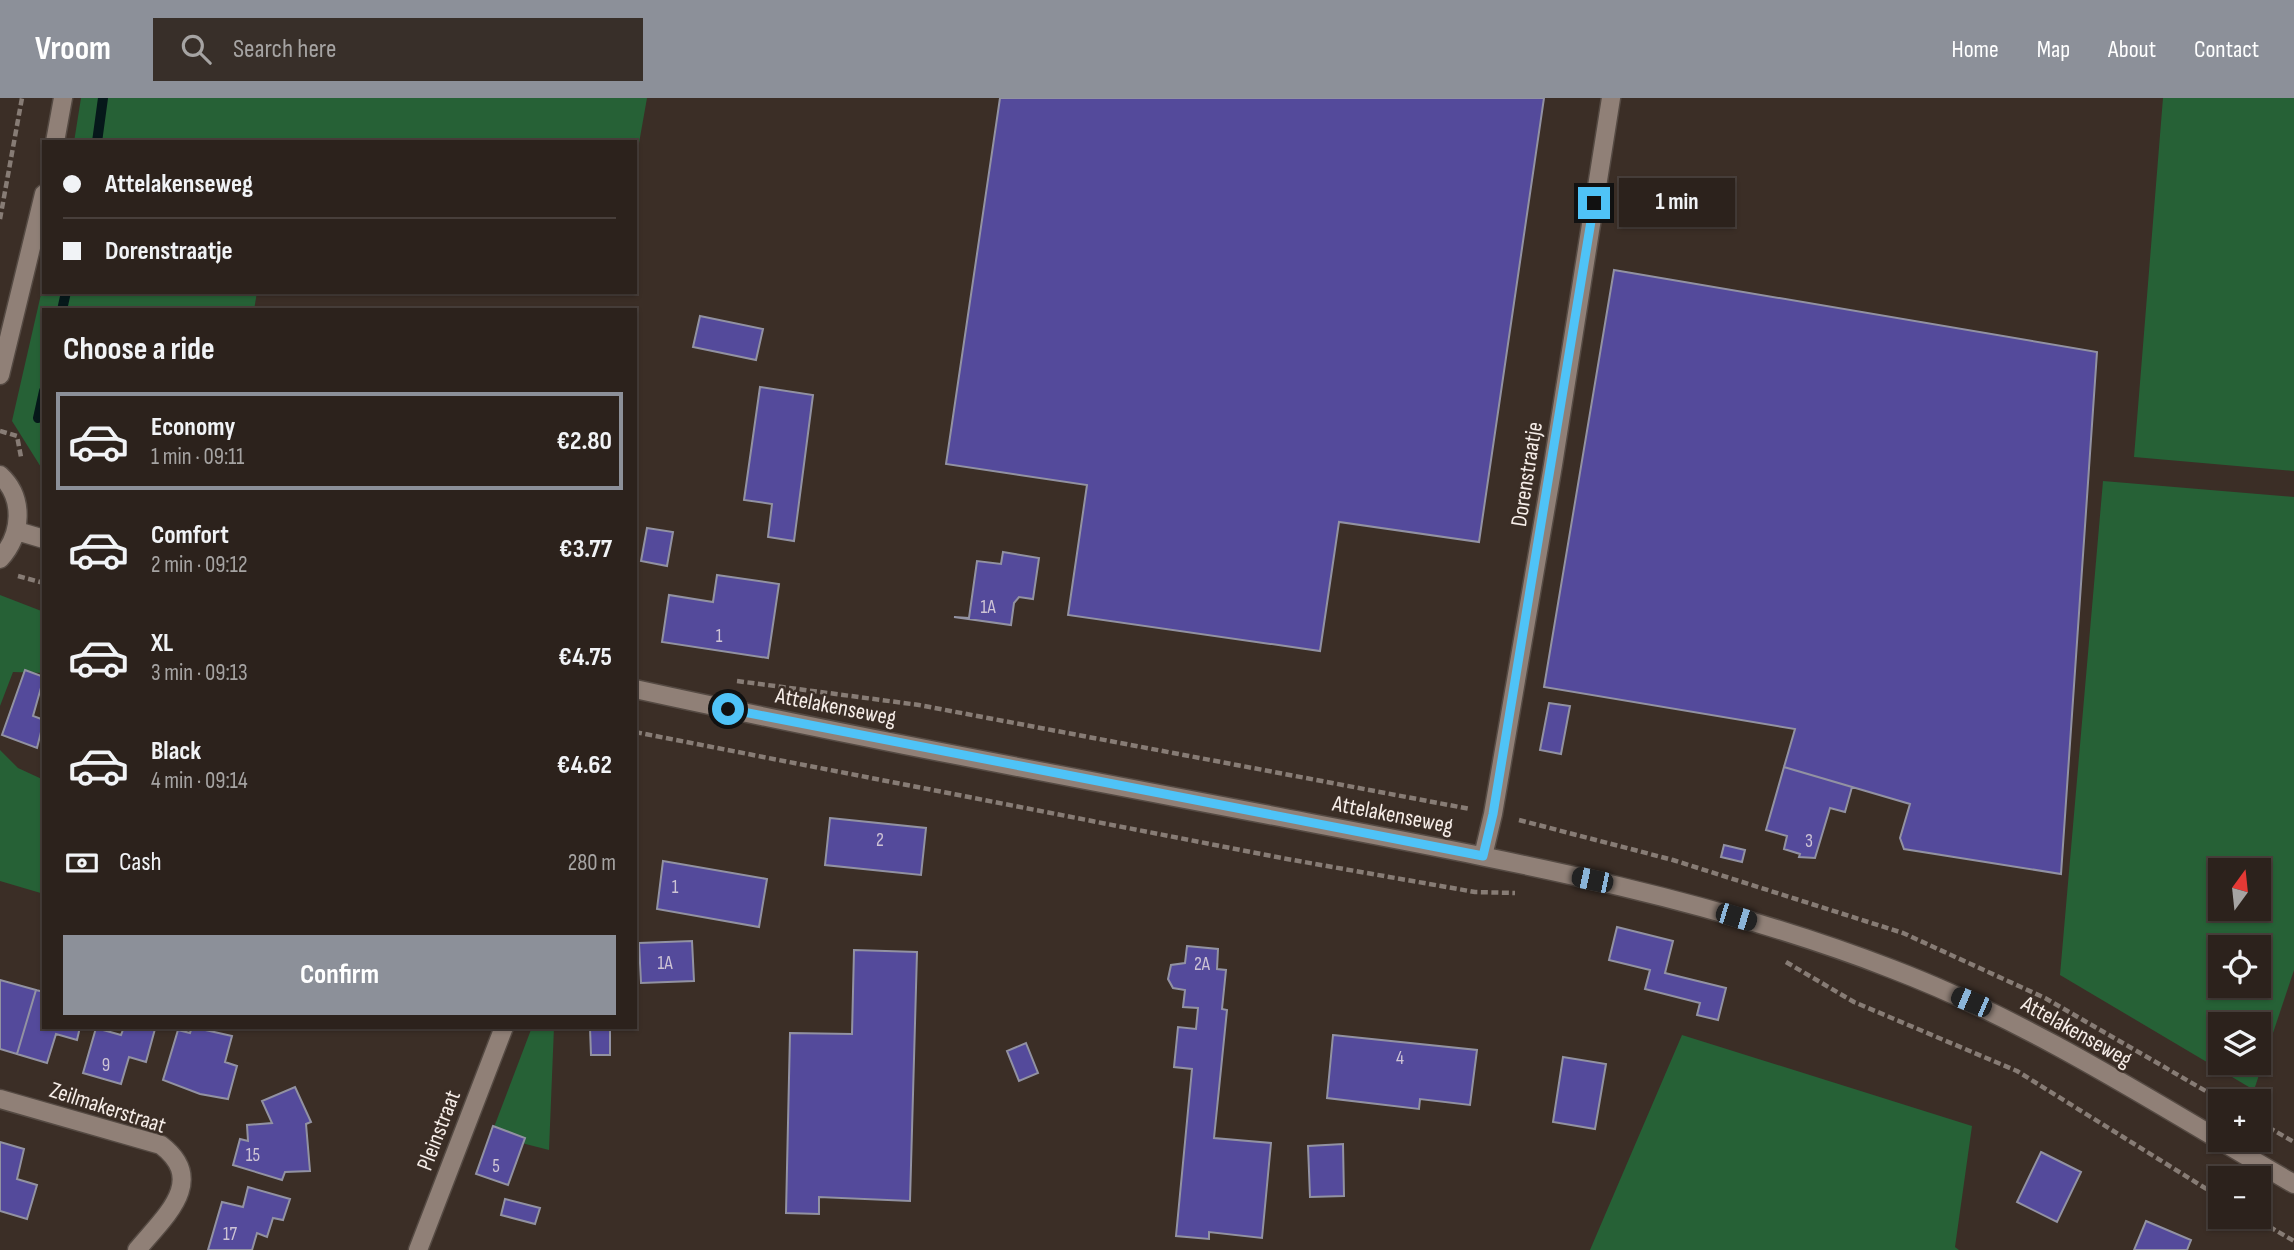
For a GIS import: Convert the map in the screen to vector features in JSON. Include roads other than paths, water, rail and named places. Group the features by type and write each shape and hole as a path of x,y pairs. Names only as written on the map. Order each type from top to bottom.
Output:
{"street":[{"path":"55,140 63,98"},
{"name":"Dorenstraatje","path":"1483,856 1493,814 1553,465 1611,98"},
{"path":"0,375 42,202"},
{"path":"0,475 15,499 17,531 0,559"},
{"path":"17,531 42,538"},
{"name":"Attelakenseweg","path":"637,689 1483,856 1647,892 1712,910 1849,953 1931,984 2023,1027 2294,1184"},
{"name":"Pleinstraat","path":"418,1250 503,1029"},
{"name":"Zeilmakerstraat","path":"0,1099 161,1145 177,1158 183,1174 181,1192 137,1250"}],"waterway":[{"path":"97,140 103,98"},
{"path":"62,308 66,294"},
{"path":"38,418 42,400"}]}
